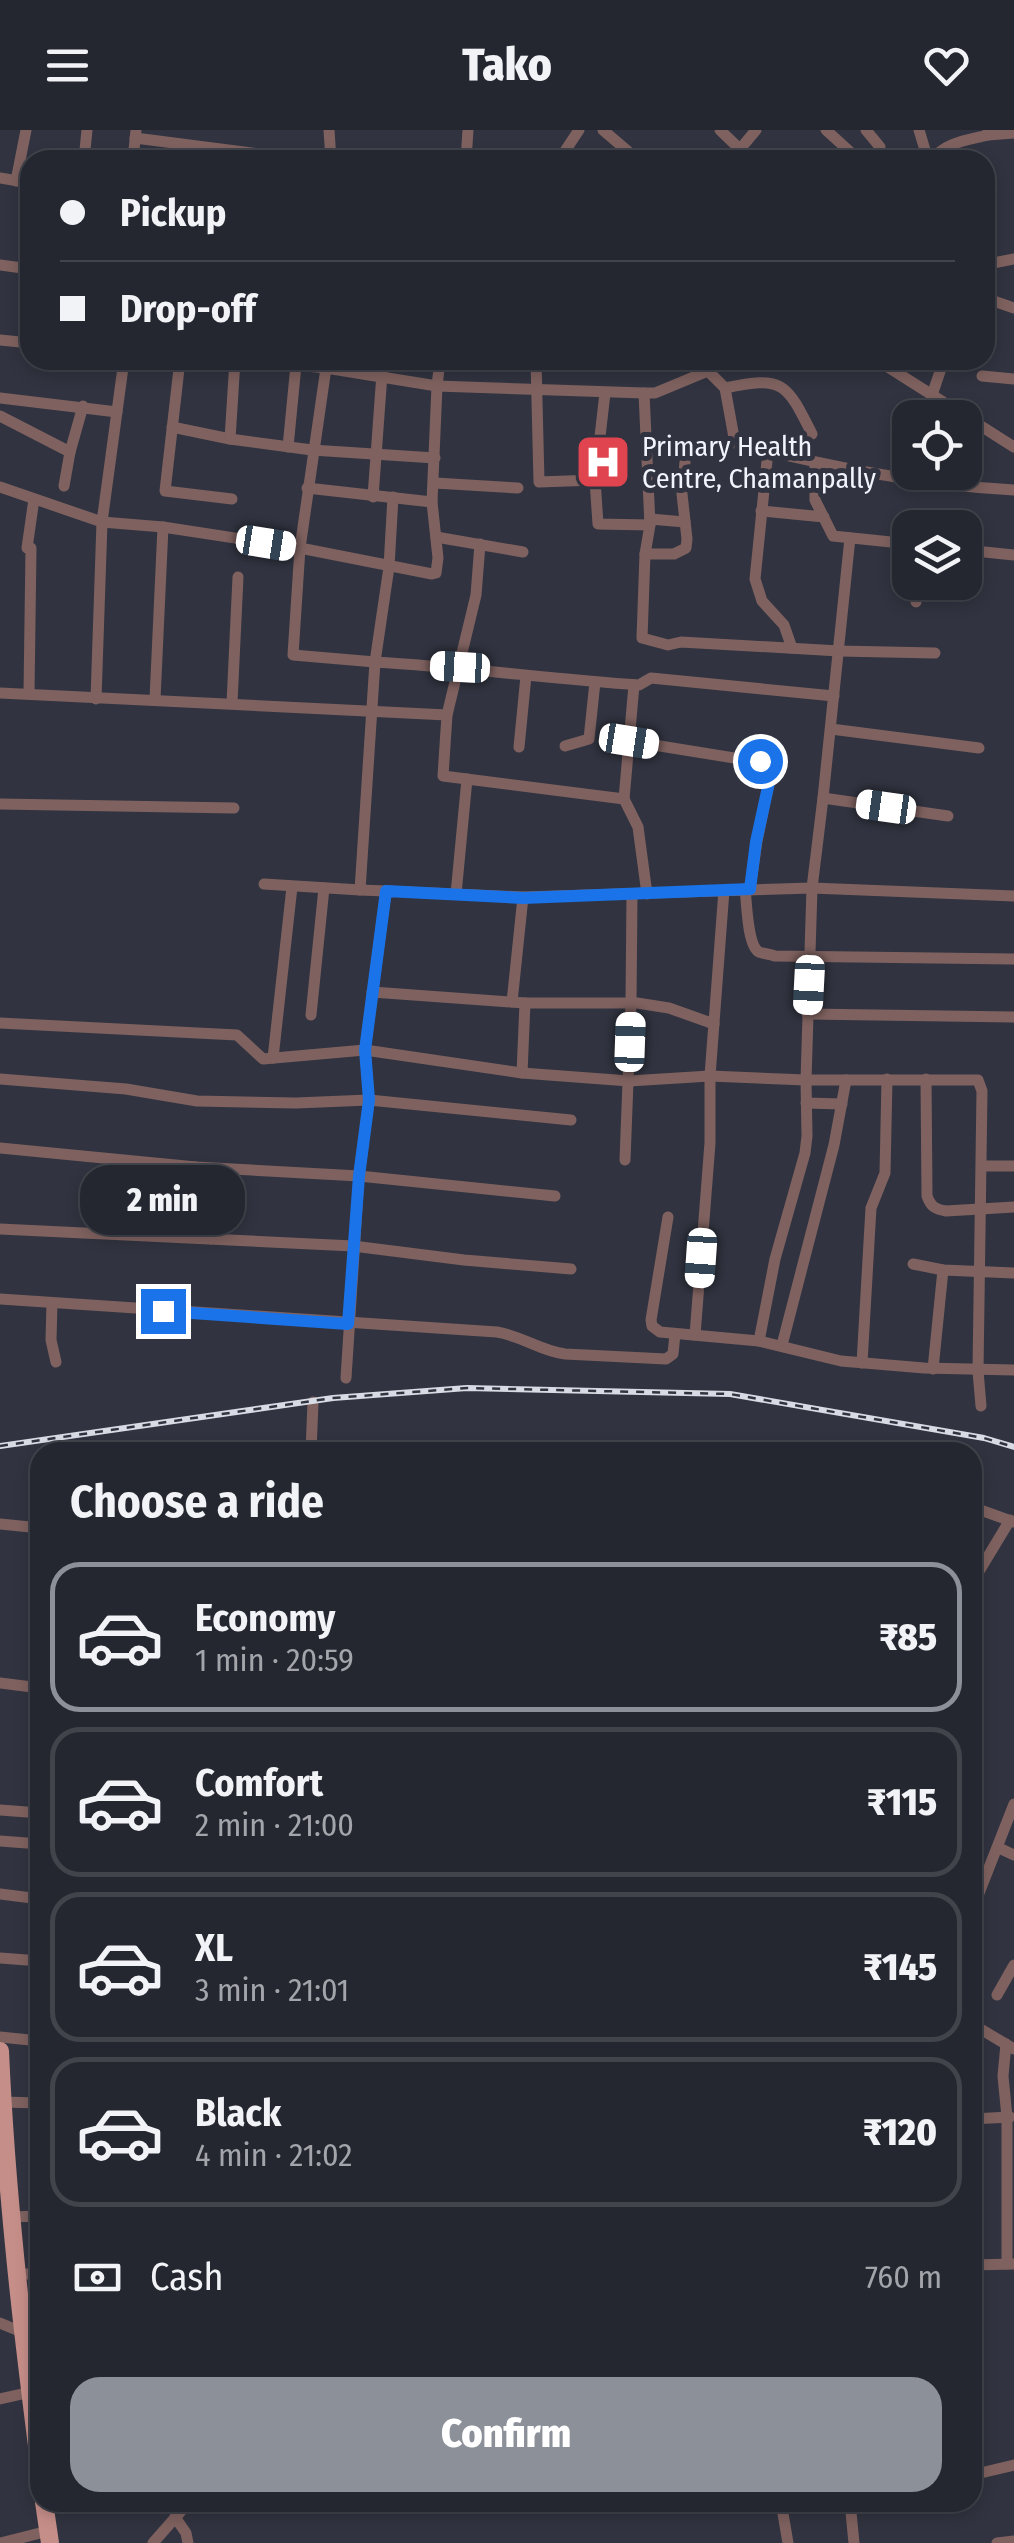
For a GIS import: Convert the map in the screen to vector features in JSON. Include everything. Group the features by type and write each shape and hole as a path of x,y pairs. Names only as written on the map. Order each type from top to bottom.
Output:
{"main road":[{"path":"0,2051 17,2274 30,2384"},
{"path":"45,2512 49,2537"}],"street":[{"path":"604,130 617,135"},
{"path":"740,150 756,130"},
{"path":"826,130 848,150"},
{"path":"866,130 880,146"},
{"path":"941,150 988,132 1014,133"},
{"path":"135,134 241,150"},
{"path":"16,181 20,161"},
{"path":"0,178 20,182"},
{"path":"96,698 102,522 123,370"},
{"path":"179,370 165,491 232,498"},
{"path":"230,440 234,370"},
{"path":"288,447 296,370"},
{"path":"325,370 300,548 293,655 634,685 652,678 834,696"},
{"path":"350,370 438,386 605,393 655,393 708,371 725,388 735,443 814,463 892,476"},
{"path":"372,496 382,370"},
{"path":"0,487 102,522 300,548 432,574 436,572 438,558 432,502 439,370"},
{"path":"536,370 539,482 594,480"},
{"path":"893,370 939,400"},
{"path":"932,395 941,370"},
{"path":"982,376 1014,379"},
{"path":"725,388 759,381 776,384 796,402 812,434"},
{"path":"605,393 594,480 598,524 685,522"},
{"path":"644,393 650,522 644,554 642,638 668,646 681,642 935,653"},
{"path":"0,398 117,412"},
{"path":"64,486 83,406"},
{"path":"0,416 70,452"},
{"path":"172,427 230,440 312,450 435,458"},
{"path":"982,428 1014,447"},
{"path":"768,451 756,579 762,601 784,625 792,648"},
{"path":"644,554 674,554 686,548 682,494 685,462"},
{"path":"814,463 815,500 834,536 892,542"},
{"path":"435,483 518,488"},
{"path":"308,488 432,502"},
{"path":"982,488 1014,490"},
{"path":"360,890 370,711 393,497"},
{"path":"28,693 29,548 34,499"},
{"path":"761,512 824,517"},
{"path":"156,700 163,527"},
{"path":"436,536 524,552"},
{"path":"759,1340 807,1136 812,888 850,538"},
{"path":"480,544 476,595 448,714 443,776 624,800"},
{"path":"982,552 1014,555"},
{"path":"232,704 238,577"},
{"path":"518,747 526,676"},
{"path":"565,746 584,742 591,735 595,682"},
{"path":"634,685 624,800 638,827 647,894"},
{"path":"0,693 448,714"},
{"path":"831,729 979,748"},
{"path":"629,741 765,764 770,778 747,889 751,941 756,950 775,956 1014,959"},
{"path":"456,894 467,778"},
{"path":"824,798 948,816"},
{"path":"0,804 234,808"},
{"path":"264,884 523,898 812,888 1014,896"},
{"path":"272,1058 292,887"},
{"path":"312,1014 324,888"},
{"path":"695,1334 724,890"},
{"path":"346,1378 353,1246 369,1100 365,1050 386,891"},
{"path":"625,1160 632,894"},
{"path":"522,1073 519,1002 523,898"},
{"path":"372,992 519,1002 631,1003 669,1008 714,1024"},
{"path":"808,1014 1014,1017"},
{"path":"0,1022 237,1035 263,1059 365,1050 522,1073 629,1081 710,1076 978,1080 982,1091 978,1371 981,1406"},
{"path":"0,1079 126,1089 197,1101 369,1100 571,1120"},
{"path":"926,1079 926,1196 930,1204 946,1211 1014,1207"},
{"path":"782,1345 818,1212 846,1080"},
{"path":"862,1363 870,1208 885,1172 887,1080"},
{"path":"806,1103 842,1104"},
{"path":"0,1148 196,1167 359,1176 555,1196"},
{"path":"982,1166 1014,1166"},
{"path":"196,1167 213,1204 210,1238"},
{"path":"668,1217 651,1320 660,1332 759,1340 841,1361 1014,1370"},
{"path":"0,1229 353,1246 571,1269"},
{"path":"912,1264 943,1270 1014,1272"},
{"path":"933,1368 943,1270"},
{"path":"0,1300 497,1332 524,1338 554,1353 666,1359 674,1354 676,1334"},
{"path":"52,1303 51,1340 56,1362"},
{"path":"312,1442 313,1402"},
{"path":"982,1511 1012,1521 982,1568"},
{"path":"0,1524 30,1527"},
{"path":"0,1683 30,1687"},
{"path":"982,1888 1014,1804"},
{"path":"0,1810 30,1812"},
{"path":"0,1841 30,1843"},
{"path":"999,1848 1014,1856"},
{"path":"0,1894 30,1897"},
{"path":"0,1958 30,1961"},
{"path":"997,1995 1014,1965"},
{"path":"982,2030 1010,2046 1003,2076 1010,2117 1011,2264 982,2265"},
{"path":"0,2037 30,2040"},
{"path":"2,2102 30,2102"},
{"path":"982,2118 1010,2117"},
{"path":"12,2217 30,2216"},
{"path":"17,2274 30,2274"},
{"path":"0,2323 24,2333"},
{"path":"0,2400 30,2392"},
{"path":"982,2473 1014,2465"},
{"path":"153,2543 180,2512"},
{"path":"783,2512 788,2543"},
{"path":"851,2512 854,2543"},
{"path":"175,2517 188,2543"},
{"path":"1,2543 49,2537"},
{"path":"997,2543 1014,2541"}],"railway":[{"path":"0,1446 333,1398 467,1388 730,1394 984,1438 1014,1447"}],"place":[{"name":"Primary Health Centre, Chamanpally","path":"603,462"}],"route":[{"path":"163,1311 348,1324 369,1100 365,1050 386,891 523,898 750,889 770,778 769,770 760,761"}]}
